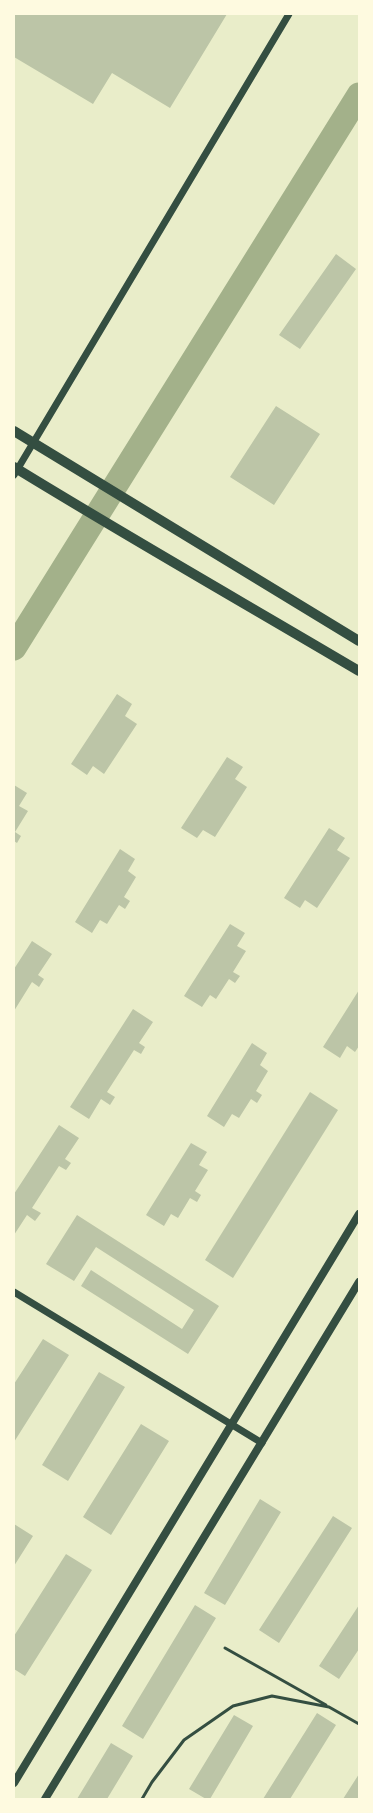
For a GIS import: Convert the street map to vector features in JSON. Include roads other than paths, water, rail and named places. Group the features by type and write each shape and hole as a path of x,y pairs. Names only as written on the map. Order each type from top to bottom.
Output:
{"main road":[{"path":"14,431 359,641"},
{"path":"15,470 359,671"},
{"path":"14,1783 359,1214"},
{"path":"44,1799 359,1282"}],"street":[{"path":"15,470 34,443 289,14"},
{"path":"14,1292 262,1443"}],"lane":[{"path":"225,1648 359,1724"},
{"path":"142,1799 152,1782 184,1740 233,1706 272,1696 329,1707"}],"waterway":[{"path":"14,648 359,95"}]}
